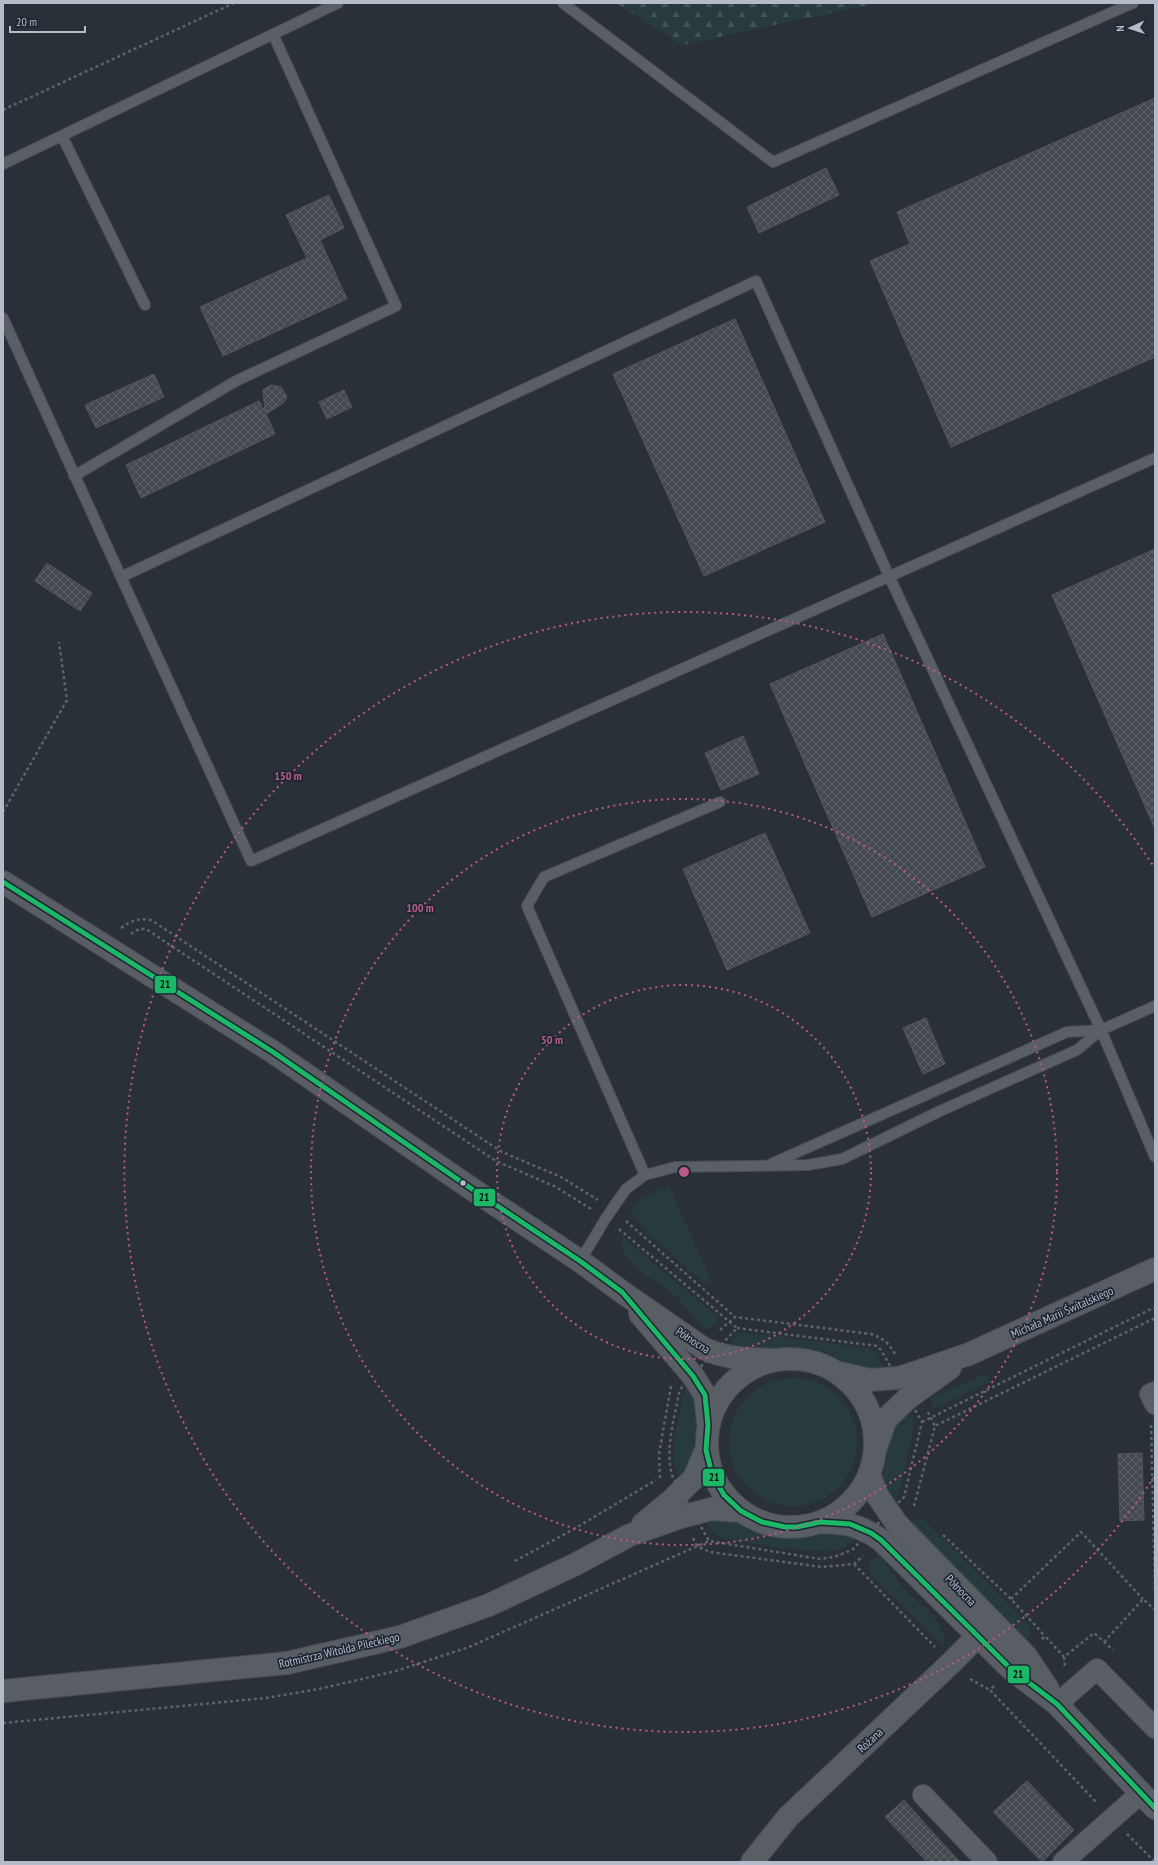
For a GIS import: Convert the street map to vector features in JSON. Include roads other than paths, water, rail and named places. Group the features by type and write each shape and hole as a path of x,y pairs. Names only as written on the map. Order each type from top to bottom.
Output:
{"street":[{"name":"Północna","path":"3,882 273,1052 459,1181 580,1261 622,1292 708,1351 735,1358 774,1360"},
{"name":"Michała Marii Świtalskiego","path":"875,1451 886,1420 908,1386 969,1354 1155,1269"},
{"name":"Północna","path":"622,1292 689,1371 705,1394 708,1425"},
{"path":"792,1358 811,1360 826,1365 839,1373 852,1385 866,1405 874,1428 875,1451 869,1474 864,1485 850,1504 840,1511 820,1522 797,1527 784,1527 762,1522 741,1511 724,1495 717,1485 712,1474 706,1450 708,1425 716,1402 731,1382 751,1368 774,1360 792,1358"},
{"path":"839,1373 908,1386"},
{"name":"Rotmistrza Witolda Pileckiego","path":"3,1691 287,1663 400,1637 489,1605 574,1565 682,1505 706,1450"},
{"name":"Północna","path":"869,1474 877,1495 893,1519 985,1629 1011,1669 1057,1704 1148,1800"},
{"name":"Rotmistrza Witolda Pileckiego","path":"682,1505 741,1511"},
{"name":"Północna","path":"820,1522 850,1524 876,1536 985,1629"},
{"name":"Różana","path":"752,1862 788,1817 985,1629"},
{"path":"1057,1704 1097,1669 1155,1728"},
{"path":"923,1795 987,1862"},
{"path":"1063,1862 1148,1800"}],"lane":[{"path":"3,164 338,3"},
{"path":"563,3 773,162 1133,3"},
{"path":"74,476 236,381 396,306 273,34"},
{"path":"62,136 145,305"},
{"path":"121,577 756,281 889,576 1101,1030 1155,1157"},
{"path":"3,318 251,861 1155,458"},
{"path":"645,1175 527,906 544,877 720,802"},
{"path":"580,1261 606,1218 626,1189 645,1175 675,1167 808,1165 842,1159 940,1111 1077,1050 1101,1030 1155,1006"},
{"path":"765,1166 1067,1032 1101,1030"}]}
